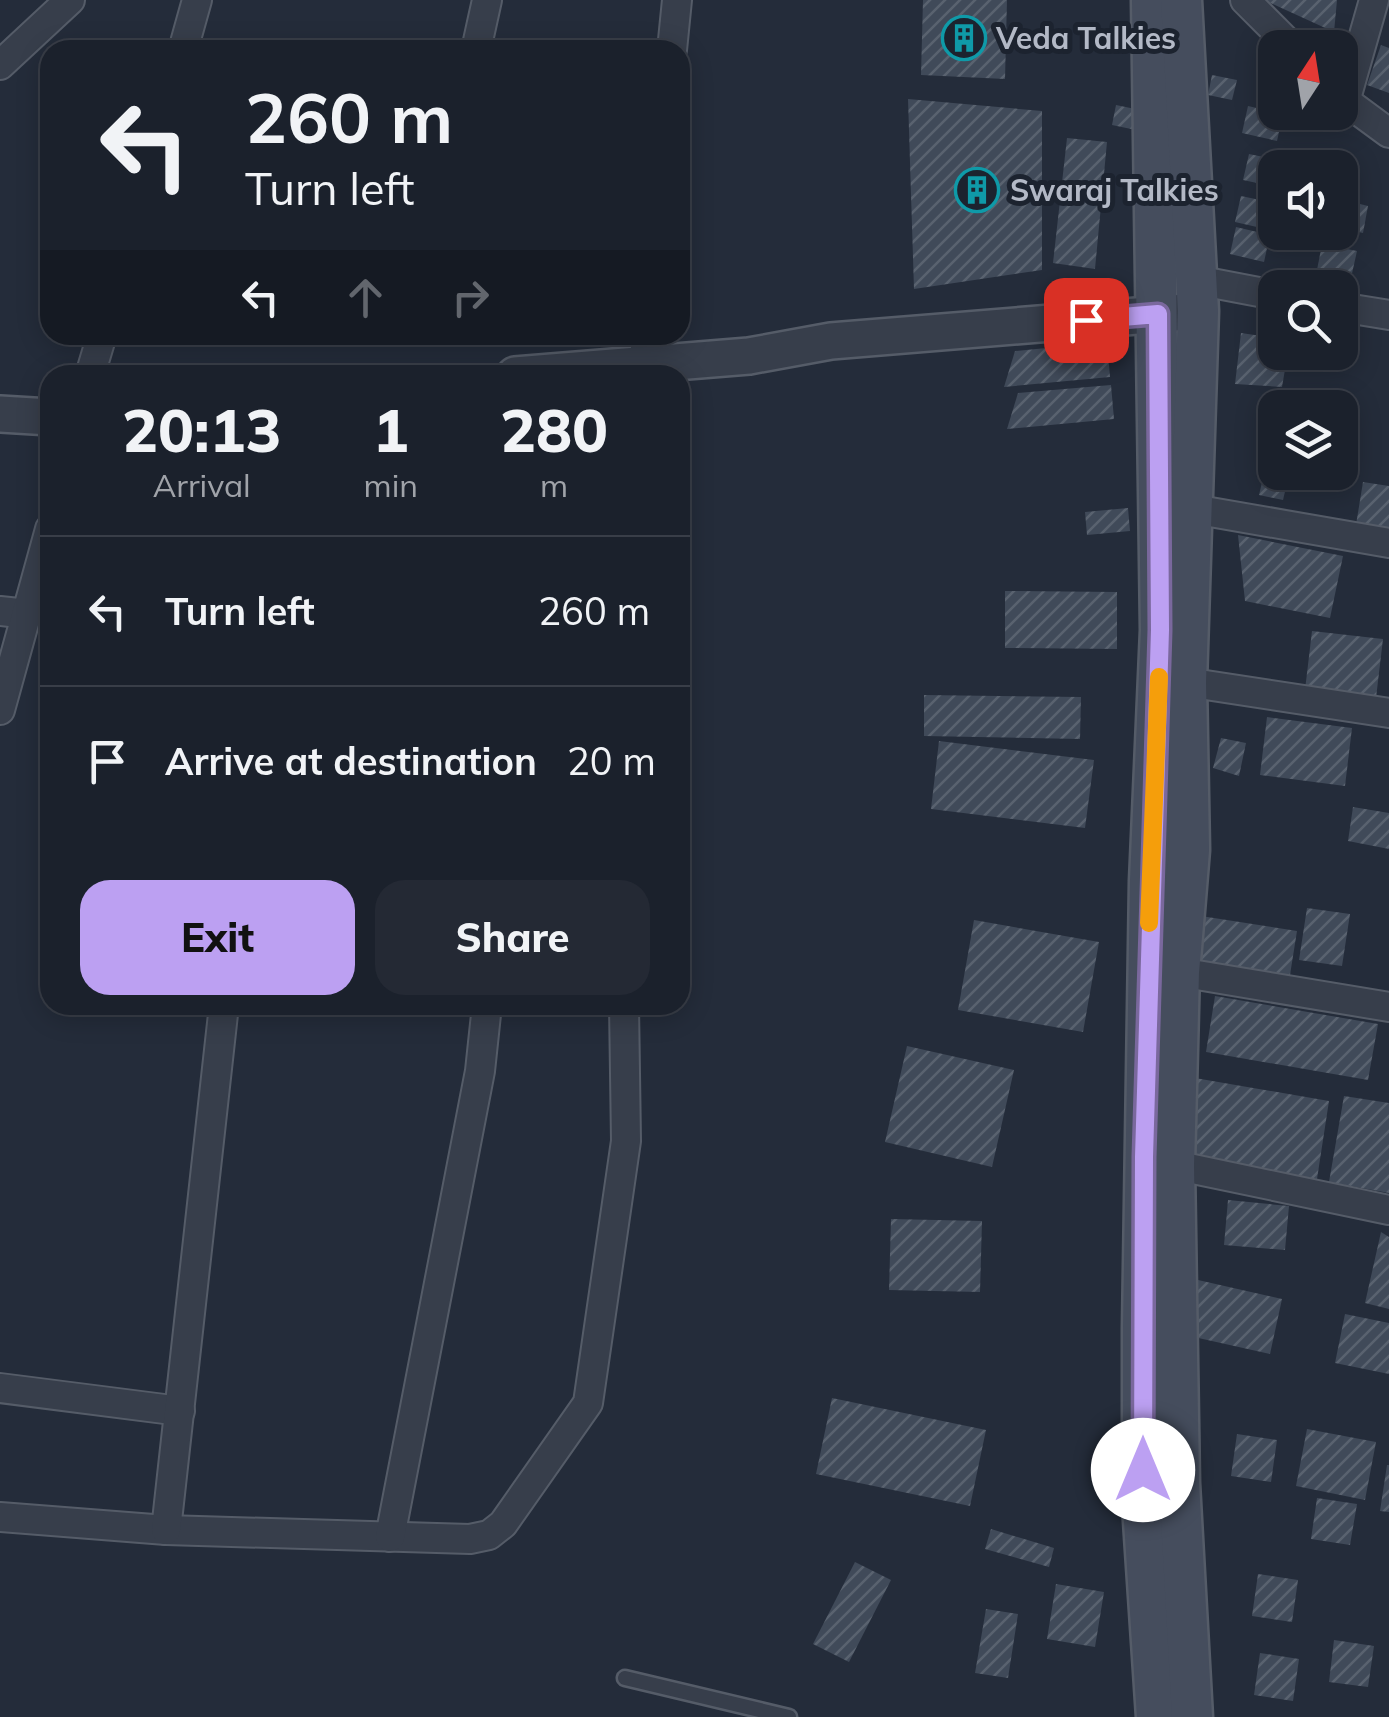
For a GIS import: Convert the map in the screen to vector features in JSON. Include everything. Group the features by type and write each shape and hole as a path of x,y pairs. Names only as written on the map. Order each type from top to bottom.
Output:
{"main road":[{"path":"1152,0 1184,302 1160,630 1150,882 1143,1506 1158,1717"},
{"path":"1181,0 1184,302 1193,509 1186,682 1189,850 1178,972 1174,1165 1179,1483 1192,1717"}],"street":[{"path":"0,65 70,0"},
{"path":"186,40 198,0"},
{"path":"478,40 487,0"},
{"path":"673,40 677,0"},
{"path":"1245,0 1275,30"},
{"path":"1358,51 1374,0"},
{"path":"1358,110 1389,133"},
{"path":"599,365 644,359 749,356 831,341 1258,296"},
{"path":"1358,310 1389,316"},
{"path":"0,414 40,416"},
{"path":"1193,509 1389,543"},
{"path":"0,710 14,613 40,552"},
{"path":"1186,682 1389,713"},
{"path":"1178,972 1389,1007"},
{"path":"166,1530 223,1015"},
{"path":"390,1537 480,1071 486,1015"},
{"path":"0,1516 166,1530 470,1540 489,1535 503,1524 588,1403 626,1141 624,1015"},
{"path":"1174,1165 1389,1210"},
{"path":"0,1388 180,1410"}],"lane":[{"path":"625,1678 789,1717"}],"building":[{"name":"Veda Talkies","path":"923,0 1007,0 1005,79 921,75"},
{"path":"1264,0 1337,0 1334,30"},
{"path":"1381,45 1389,48 1389,93 1367,85"},
{"path":"1212,75 1237,80 1232,100 1208,95"},
{"name":"Swaraj Talkies","path":"908,99 1042,111 1042,270 914,289"},
{"path":"1116,105 1140,110 1136,130 1112,125"},
{"path":"1248,106 1258,108 1258,130 1279,130 1277,141 1242,133"},
{"path":"1067,138 1107,142 1095,269 1053,263"},
{"path":"1249,154 1258,156 1258,183 1243,180"},
{"path":"1241,196 1258,200 1258,227 1235,222"},
{"path":"1358,204 1368,206 1363,233 1358,232"},
{"path":"1236,227 1258,232 1258,250 1267,250 1264,262 1230,254"},
{"path":"1321,250 1357,251 1353,270 1317,270"},
{"path":"1241,333 1258,336 1258,370 1285,370 1282,387 1235,384"},
{"path":"1107,342 1110,377 1004,387 1015,351"},
{"path":"1111,385 1114,419 1007,429 1018,393"},
{"path":"1363,482 1389,486 1389,537 1355,531"},
{"path":"1260,490 1285,490 1283,500 1259,495"},
{"path":"1128,508 1130,531 1087,535 1085,512"},
{"path":"1238,535 1343,556 1330,618 1245,601"},
{"path":"1005,591 1117,592 1117,649 1005,648"},
{"path":"1312,631 1383,639 1376,698 1305,690"},
{"path":"924,695 1081,697 1080,739 924,736"},
{"path":"1267,717 1352,728 1345,786 1260,775"},
{"path":"1221,738 1246,743 1239,776 1213,768"},
{"path":"939,741 1094,760 1085,828 931,809"},
{"path":"1353,807 1389,813 1389,849 1348,841"},
{"path":"1307,908 1350,914 1342,966 1299,960"},
{"path":"1201,916 1297,931 1290,975 1194,961"},
{"path":"974,920 1099,942 1083,1032 958,1010"},
{"path":"1215,996 1378,1024 1368,1080 1206,1052"},
{"path":"907,1046 1014,1070 992,1167 885,1142"},
{"path":"1195,1078 1329,1101 1317,1179 1182,1157"},
{"path":"1344,1096 1389,1103 1389,1193 1329,1182"},
{"path":"1228,1200 1289,1206 1285,1250 1224,1245"},
{"path":"891,1219 982,1221 980,1292 889,1290"},
{"path":"1381,1232 1389,1237 1389,1309 1365,1303"},
{"path":"1198,1280 1282,1299 1270,1354 1185,1335"},
{"path":"1345,1314 1389,1323 1389,1374 1335,1363"},
{"path":"832,1398 986,1430 970,1506 816,1474"},
{"path":"1307,1429 1376,1442 1365,1500 1296,1486"},
{"path":"1237,1434 1277,1440 1271,1482 1231,1476"},
{"path":"1389,1465 1389,1512 1380,1511"},
{"path":"1317,1498 1357,1504 1350,1545 1311,1539"},
{"path":"991,1529 1054,1548 1049,1567 985,1549"},
{"path":"855,1562 891,1580 849,1662 813,1644"},
{"path":"1258,1574 1298,1580 1292,1622 1252,1616"},
{"path":"1056,1584 1104,1592 1095,1647 1047,1639"},
{"path":"986,1609 1018,1614 1008,1678 975,1673"},
{"path":"1334,1640 1374,1646 1368,1687 1329,1682"},
{"path":"1260,1653 1299,1659 1293,1701 1254,1695"}],"slow traffic":[{"path":"1149,923 1159,677"}],"place":[{"name":"Veda Talkies","path":"964,38"},
{"name":"Swaraj Talkies","path":"977,190"}],"route":[{"path":"1086,320 1158,314 1160,630 1144,1157 1143,1470"}]}
